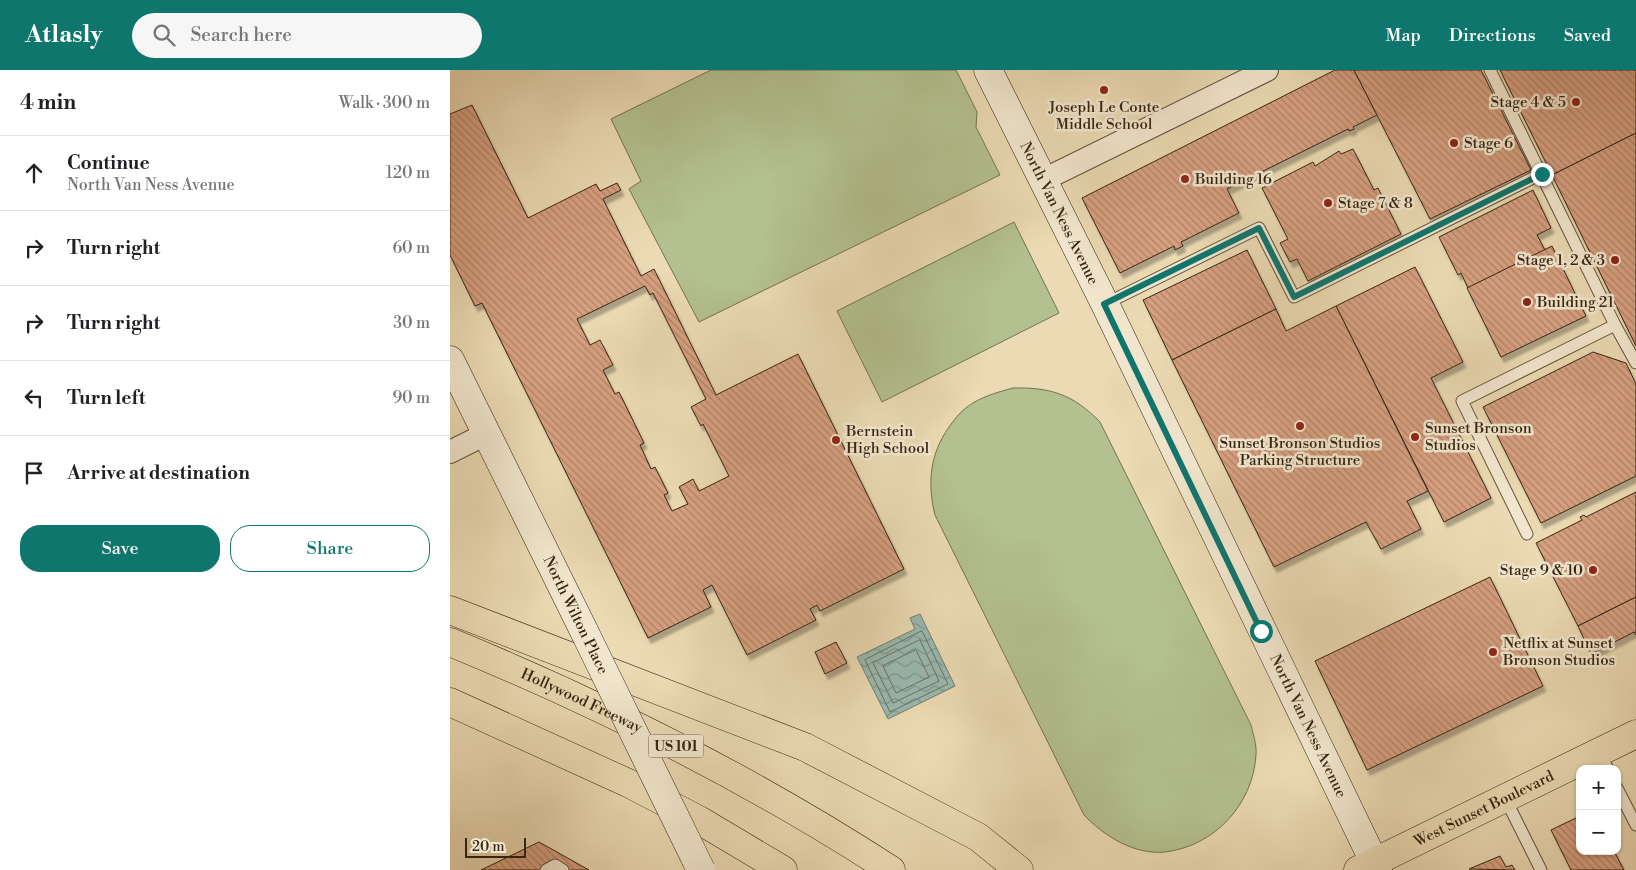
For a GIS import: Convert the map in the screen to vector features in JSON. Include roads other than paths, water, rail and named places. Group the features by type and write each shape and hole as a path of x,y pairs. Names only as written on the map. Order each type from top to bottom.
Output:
{"main road":[{"path":"450,610 805,748 978,837 1019,870"},
{"name":"Hollywood Freeway","path":"450,642 652,733 734,776 891,870"},
{"path":"450,702 628,783 699,820 783,870"},
{"name":"West Sunset Boulevard","path":"1370,867 1505,798 1604,761 1636,734"}],"street":[{"name":"North Van Ness Avenue","path":"988,70 1104,304 1370,867"},
{"path":"1043,180 1267,70"},
{"name":"North Wilton Place","path":"450,360 702,870"},
{"path":"450,452 486,434"}],"lane":[{"path":"1490,70 1615,326 1636,363"},
{"path":"1104,304 1259,228 1294,297 1542,174"},
{"path":"1527,534 1462,401 1615,326"},
{"path":"1621,796 1636,825"},
{"path":"1505,798 1541,870"},
{"path":"546,870 556,865 563,870"}],"water":[{"path":"920,614 955,686 888,719 857,657 915,629 910,618"}],"place":[{"name":"Joseph Le Conte Middle School","path":"1104,90"},
{"name":"Stage 4 & 5","path":"1576,102"},
{"name":"Stage 6","path":"1454,143"},
{"name":"Building 16","path":"1185,179"},
{"name":"Stage 7 & 8","path":"1328,203"},
{"name":"Stage 1, 2 & 3","path":"1615,260"},
{"name":"Building 21","path":"1527,302"},
{"name":"Sunset Bronson Studios Parking Structure","path":"1300,426"},
{"name":"Sunset Bronson Studios","path":"1415,437"},
{"name":"Bernstein High School","path":"836,440"},
{"name":"Stage 9 & 10","path":"1593,570"},
{"name":"Netflix at Sunset Bronson Studios","path":"1493,652"}]}
